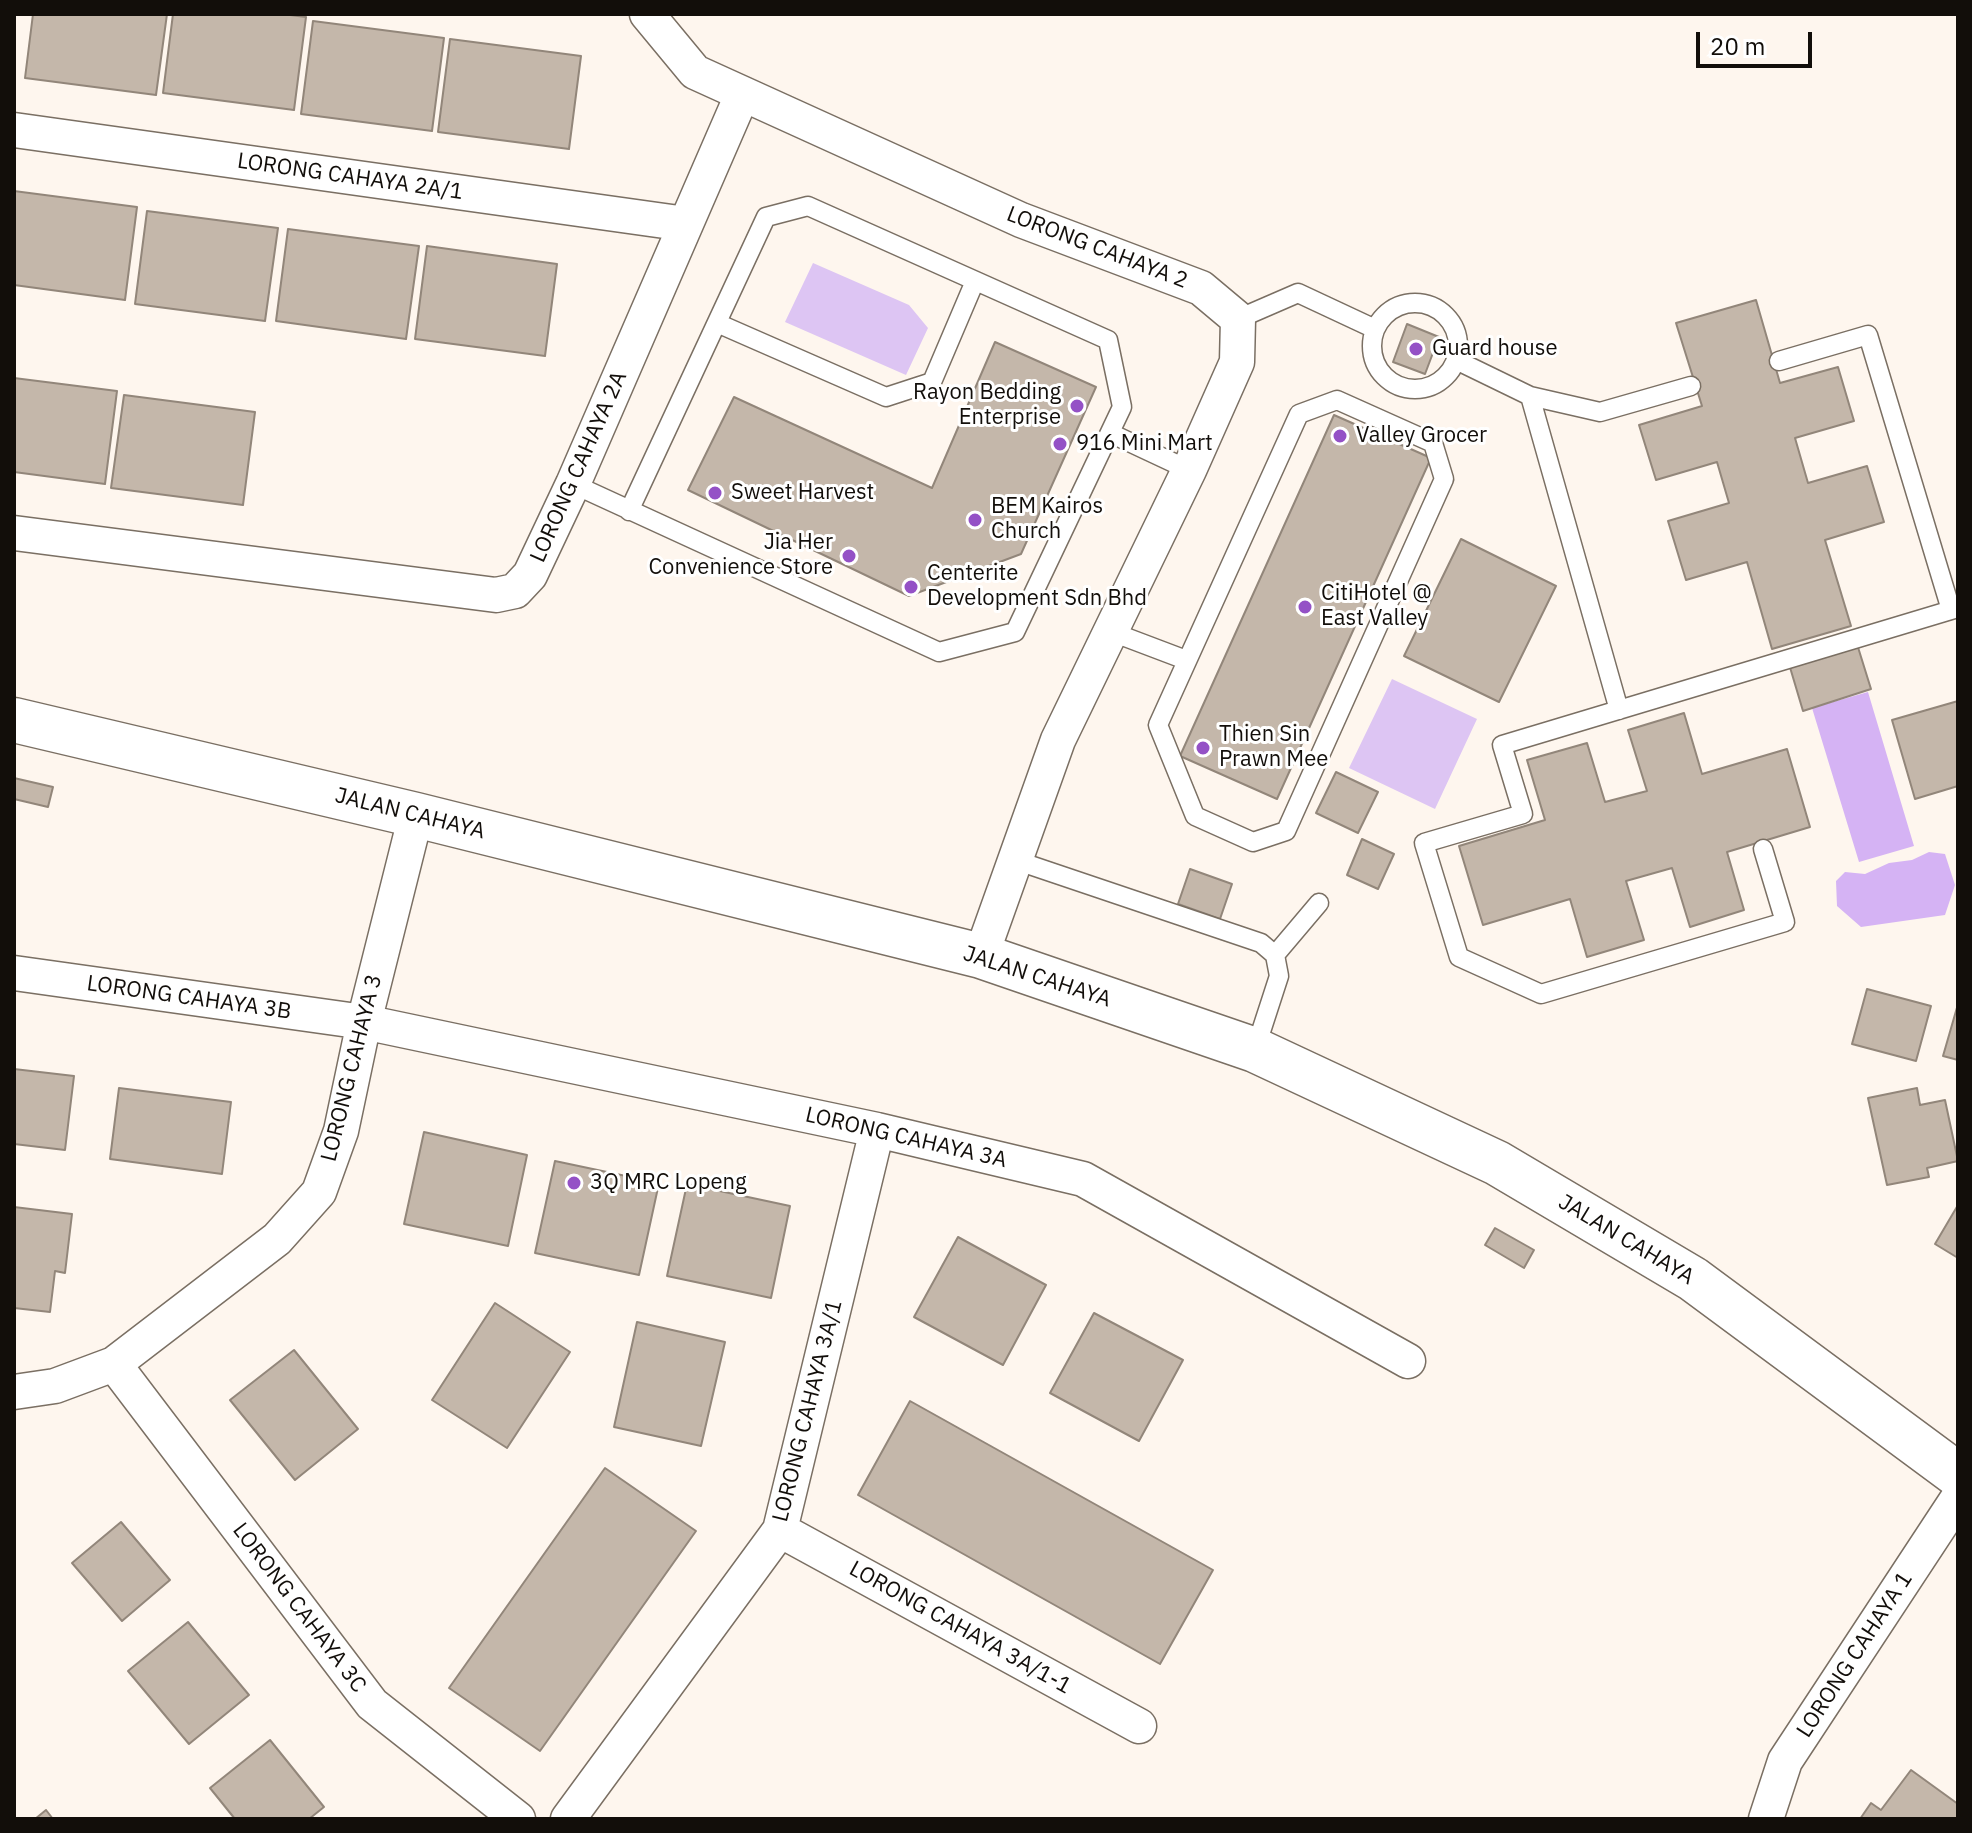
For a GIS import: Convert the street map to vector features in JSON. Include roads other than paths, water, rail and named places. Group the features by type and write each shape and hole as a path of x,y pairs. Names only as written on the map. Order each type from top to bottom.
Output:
{"street":[{"name":"LORONG CAHAYA 2","path":"647,14 695,72 1021,220 1201,288 1238,319"},
{"name":"LORONG CAHAYA 2A","path":"14,533 496,595 515,591 530,575 573,484 742,95"},
{"name":"LORONG CAHAYA 2A/1","path":"14,130 686,224"},
{"path":"981,956 1058,740 1189,470 1237,362 1238,319"},
{"name":"JALAN CAHAYA","path":"14,720 416,815 981,956 1255,1050 1497,1163 1693,1279 1958,1475"},
{"name":"LORONG CAHAYA 3","path":"14,1392 55,1386 114,1364 277,1239 319,1192 341,1131 364,1022 416,815"},
{"name":"LORONG CAHAYA 3B","path":"14,973 364,1022"},
{"name":"LORONG CAHAYA 3A","path":"364,1022 877,1130 1083,1179 1408,1361"},
{"name":"LORONG CAHAYA 3A/1","path":"568,1819 780,1530 877,1130"},
{"name":"LORONG CAHAYA 3C","path":"114,1364 372,1704 518,1819"},
{"name":"LORONG CAHAYA 1","path":"1766,1819 1785,1761 1958,1498"},
{"name":"LORONG CAHAYA 3A/1-1","path":"780,1530 1139,1726"}],"lane":[{"path":"573,484 629,511 939,652 1015,632 1122,407 1108,340 808,206 766,217 629,511"},
{"path":"717,323 886,397 932,382 975,281"},
{"path":"1238,319 1298,293 1375,329"},
{"path":"1422,304 1436,309 1448,318 1456,331 1456,360 1439,383 1426,389 1398,386 1377,369 1372,342 1375,329 1393,308 1422,304"},
{"path":"1763,849 1785,922 1541,994 1459,957 1424,843 1523,814 1502,745 1954,609 1868,335 1779,361"},
{"path":"1456,360 1530,396 1600,412 1691,386"},
{"path":"1530,396 1619,710"},
{"path":"1337,400 1433,443 1444,479 1286,831 1253,842 1195,816 1158,725 1186,660 1299,414 1337,400"},
{"path":"1110,433 1189,470"},
{"path":"1112,632 1186,660"},
{"path":"1015,860 1261,943 1275,955 1279,976 1255,1050"},
{"path":"1275,955 1319,903"}],"place":[{"name":"Guard house","path":"1416,349"},
{"name":"Rayon Bedding Enterprise","path":"1077,406"},
{"name":"Valley Grocer","path":"1340,436"},
{"name":"916 Mini Mart","path":"1060,444"},
{"name":"Sweet Harvest","path":"715,493"},
{"name":"BEM Kairos Church","path":"975,520"},
{"name":"Jia Her Convenience Store","path":"849,556"},
{"name":"Centerite Development Sdn Bhd","path":"911,587"},
{"name":"CitiHotel @ East Valley","path":"1305,607"},
{"name":"Thien Sin Prawn Mee","path":"1203,748"},
{"name":"3Q MRC Lopeng","path":"574,1183"}]}
